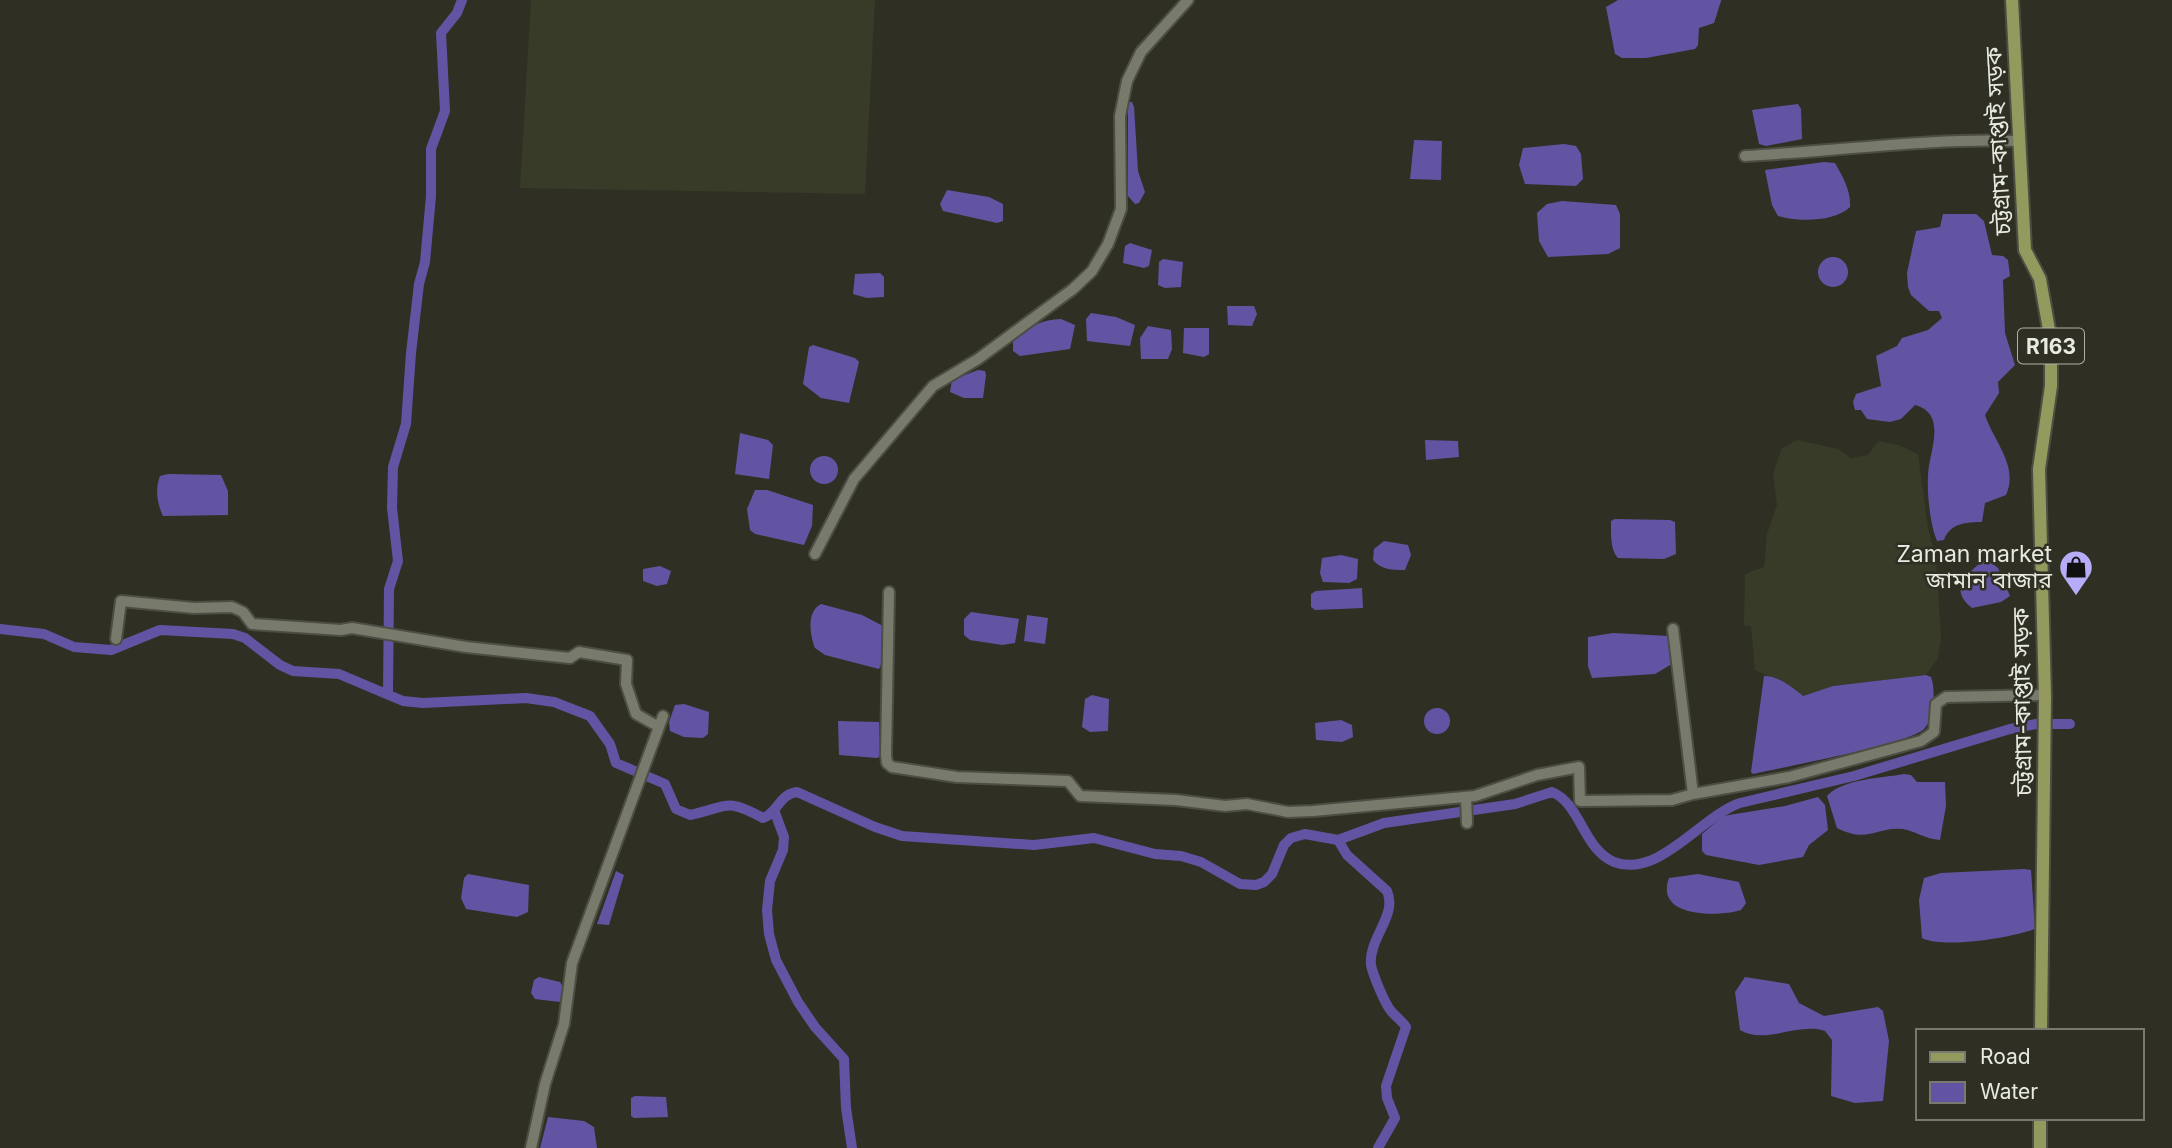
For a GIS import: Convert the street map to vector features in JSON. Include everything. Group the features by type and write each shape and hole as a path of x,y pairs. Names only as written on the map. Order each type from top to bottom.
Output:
{"main road":[{"name":"চট্টগ্রাম-কাপ্তাই সড়ক","path":"2012,0 2025,250 2040,279 2051,341 2051,386 2039,469 2045,696 2041,1029"},
{"path":"2040,1120 2040,1148"}],"street":[{"path":"815,554 854,479 933,386 978,359 1073,289 1092,271 1108,244 1121,209 1120,116 1127,80 1141,52 1188,0"},
{"path":"1745,156 1962,139 2019,141"},
{"path":"889,592 887,763 892,767 957,777 1068,781 1080,796 1176,800 1225,806 1247,804 1288,813 1465,797 1496,791 1537,775 1578,767 1580,801 1672,800 1789,777 1921,741 1934,732 1936,704 1946,697 2045,696"},
{"path":"116,639 121,601 194,608 232,607 257,625 341,630 352,628 466,647 570,659 579,652 618,657 627,660 626,684 636,714 659,727"},
{"path":"1673,629 1693,794"},
{"path":"531,1148 545,1084 564,1024 572,963 663,716"},
{"path":"1465,797 1467,823"}],"shaded area":[{"path":"531,0 875,0 865,194 520,188"},
{"path":"1798,440 1838,449 1851,458 1868,455 1878,441 1898,445 1918,454 1928,528 1936,557 1941,638 1938,658 1926,675 1833,686 1802,696 1796,689 1755,670 1751,627 1744,625 1745,574 1764,567 1767,534 1777,505 1773,473 1782,448"}],"water":[{"path":"1618,0 1721,1 1714,23 1699,28 1698,45 1695,49 1646,58 1622,58 1615,54 1606,7"},
{"path":"1128,102 1132,102 1134,107 1138,171 1145,192 1139,203 1135,204 1128,196"},
{"path":"1798,104 1801,109 1802,139 1766,146 1759,144 1752,110"},
{"path":"1414,140 1442,141 1441,180 1410,179"},
{"path":"1564,144 1576,146 1581,154 1583,179 1576,186 1525,184 1519,165 1523,148"},
{"path":"1835,163 1848,190 1850,207 1826,218 1796,219 1778,216 1772,205 1765,170"},
{"path":"947,190 989,197 1003,204 1003,221 997,223 943,211 940,204"},
{"path":"1562,201 1616,205 1620,214 1620,248 1608,254 1548,257 1539,241 1537,213 1547,204"},
{"path":"1943,214 1976,214 1984,221 1992,255 2003,256 2008,260 2010,276 2003,280 2005,333 2015,365 1998,382 1999,393 1985,415 2007,464 2009,484 2006,495 1985,503 1982,522 1955,527 1944,540 1937,541 1928,491 1934,436 1931,417 1915,405 1901,419 1890,422 1867,419 1861,410 1855,410 1853,402 1856,394 1881,386 1876,356 1897,346 1902,338 1928,330 1942,318 1939,311 1929,311 1911,295 1907,273 1916,231 1940,227"},
{"path":"1130,243 1152,250 1149,266 1144,268 1123,263 1125,246"},
{"path":"1833,257 1844,261 1848,272 1844,283 1833,287 1822,283 1818,272 1822,261"},
{"path":"1163,259 1183,262 1181,287 1165,288 1158,285 1159,262"},
{"path":"880,273 884,277 884,297 867,298 853,294 855,274"},
{"path":"1227,306 1254,306 1257,314 1252,326 1228,325"},
{"path":"1091,313 1116,317 1135,325 1130,346 1087,341 1086,319"},
{"path":"1061,319 1075,325 1070,349 1020,356 1013,351 1013,339 1025,331 1042,322"},
{"path":"1148,326 1171,330 1172,349 1168,359 1141,359 1140,338"},
{"path":"1184,328 1209,328 1209,354 1204,357 1183,353"},
{"path":"813,345 855,358 859,362 849,403 821,398 803,384 809,347"},
{"path":"978,370 985,371 986,375 983,398 964,398 950,392 952,380"},
{"path":"740,433 768,440 773,445 769,479 735,474"},
{"path":"1425,440 1458,441 1459,457 1426,460"},
{"path":"824,456 834,460 838,470 834,480 824,484 814,480 810,470 814,460"},
{"path":"221,475 228,491 228,515 163,516 157,491 160,476"},
{"path":"755,490 767,490 813,505 812,526 804,545 755,534 750,530 747,509"},
{"path":"1611,521 1675,522 1676,554 1664,559 1618,558 1611,541"},
{"path":"1384,541 1408,545 1411,555 1405,570 1383,568 1373,560 1374,549"},
{"path":"1341,555 1358,559 1357,579 1349,583 1323,582 1320,573 1322,558"},
{"path":"1986,559 1998,568 2010,596 2001,602 1972,608 1964,601 1961,587 1973,569"},
{"path":"660,566 671,571 667,584 657,586 643,581 643,569"},
{"path":"1362,588 1363,608 1315,610 1311,607 1311,594 1316,591"},
{"path":"821,604 862,615 885,627 884,658 879,669 825,655 815,648 811,618"},
{"path":"971,612 1019,619 1015,643 1002,645 970,640 964,635 964,619"},
{"path":"1027,615 1048,618 1045,644 1024,641"},
{"path":"1613,633 1669,636 1672,664 1655,674 1592,678 1588,666 1588,637"},
{"path":"1926,675 1931,677 1933,683 1932,711 1924,729 1914,735 1844,754 1753,774 1751,772 1764,676 1780,680 1803,696 1833,686"},
{"path":"1092,695 1109,699 1108,731 1090,732 1082,727 1085,699"},
{"path":"684,704 709,712 708,734 703,738 684,737 670,731 669,722 675,705"},
{"path":"1437,708 1446,712 1450,721 1446,730 1437,734 1428,730 1424,721 1428,712"},
{"path":"1341,720 1352,725 1353,737 1342,742 1316,740 1315,723"},
{"path":"838,721 879,722 880,756 839,755"},
{"path":"1911,775 1917,782 1945,782 1946,806 1940,840 1903,829 1865,835 1848,833 1837,828 1827,796 1834,790 1863,780"},
{"path":"1818,797 1825,805 1828,830 1809,845 1803,857 1759,865 1706,855 1702,851 1702,834 1723,816 1785,806"},
{"path":"2031,870 2035,929 1994,939 1961,942 1922,938 1919,900 1924,878 1941,873"},
{"path":"616,871 624,875 609,925 597,924"},
{"path":"468,874 529,885 528,912 517,917 466,909 461,898 464,878"},
{"path":"1698,874 1739,882 1746,903 1741,910 1718,914 1691,912 1679,908 1671,901 1667,891 1669,878"},
{"path":"539,977 560,982 563,987 560,1002 535,999 531,993 534,980"},
{"path":"1745,977 1789,984 1799,1003 1824,1016 1878,1007 1883,1011 1889,1041 1883,1101 1855,1103 1831,1096 1832,1040 1825,1031 1804,1029 1760,1035 1740,1030 1735,992"},
{"path":"666,1097 668,1117 634,1118 631,1116 631,1098"},
{"path":"548,1117 584,1121 594,1127 597,1148 540,1148"}],"waterway":[{"path":"388,693 389,589 398,561 392,508 393,467 406,424 419,284 425,262 431,196 431,149 445,111 441,33 457,13 462,0"},
{"path":"0,629 44,634 74,647 111,650 160,630 233,634 245,638 280,665 293,671 339,674 403,701 423,703 526,698 554,702 590,716 610,744 616,763 665,784 676,809 690,815 733,806 763,818 786,796 797,792 875,827 902,836 1034,845 1094,838 1155,854 1181,856 1201,862 1240,884 1256,885 1272,874 1284,845 1291,838 1305,834 1338,840 1384,823 1515,804 1552,792 1570,806 1588,837 1604,856 1614,862 1631,865 1647,862 1679,844 1725,810 1740,803 1854,776 2010,729 2036,724 2070,724"},
{"path":"774,810 784,837 783,850 770,881 767,910 769,934 776,960 798,1002 815,1027 844,1059 846,1108 852,1148"},
{"path":"1338,840 1347,855 1387,891 1389,909 1371,955 1371,965 1388,1007 1406,1027 1386,1086 1387,1098 1395,1118 1378,1148"}],"place":[{"name":"Zaman market জামান বাজার","path":"2076,597"}]}
